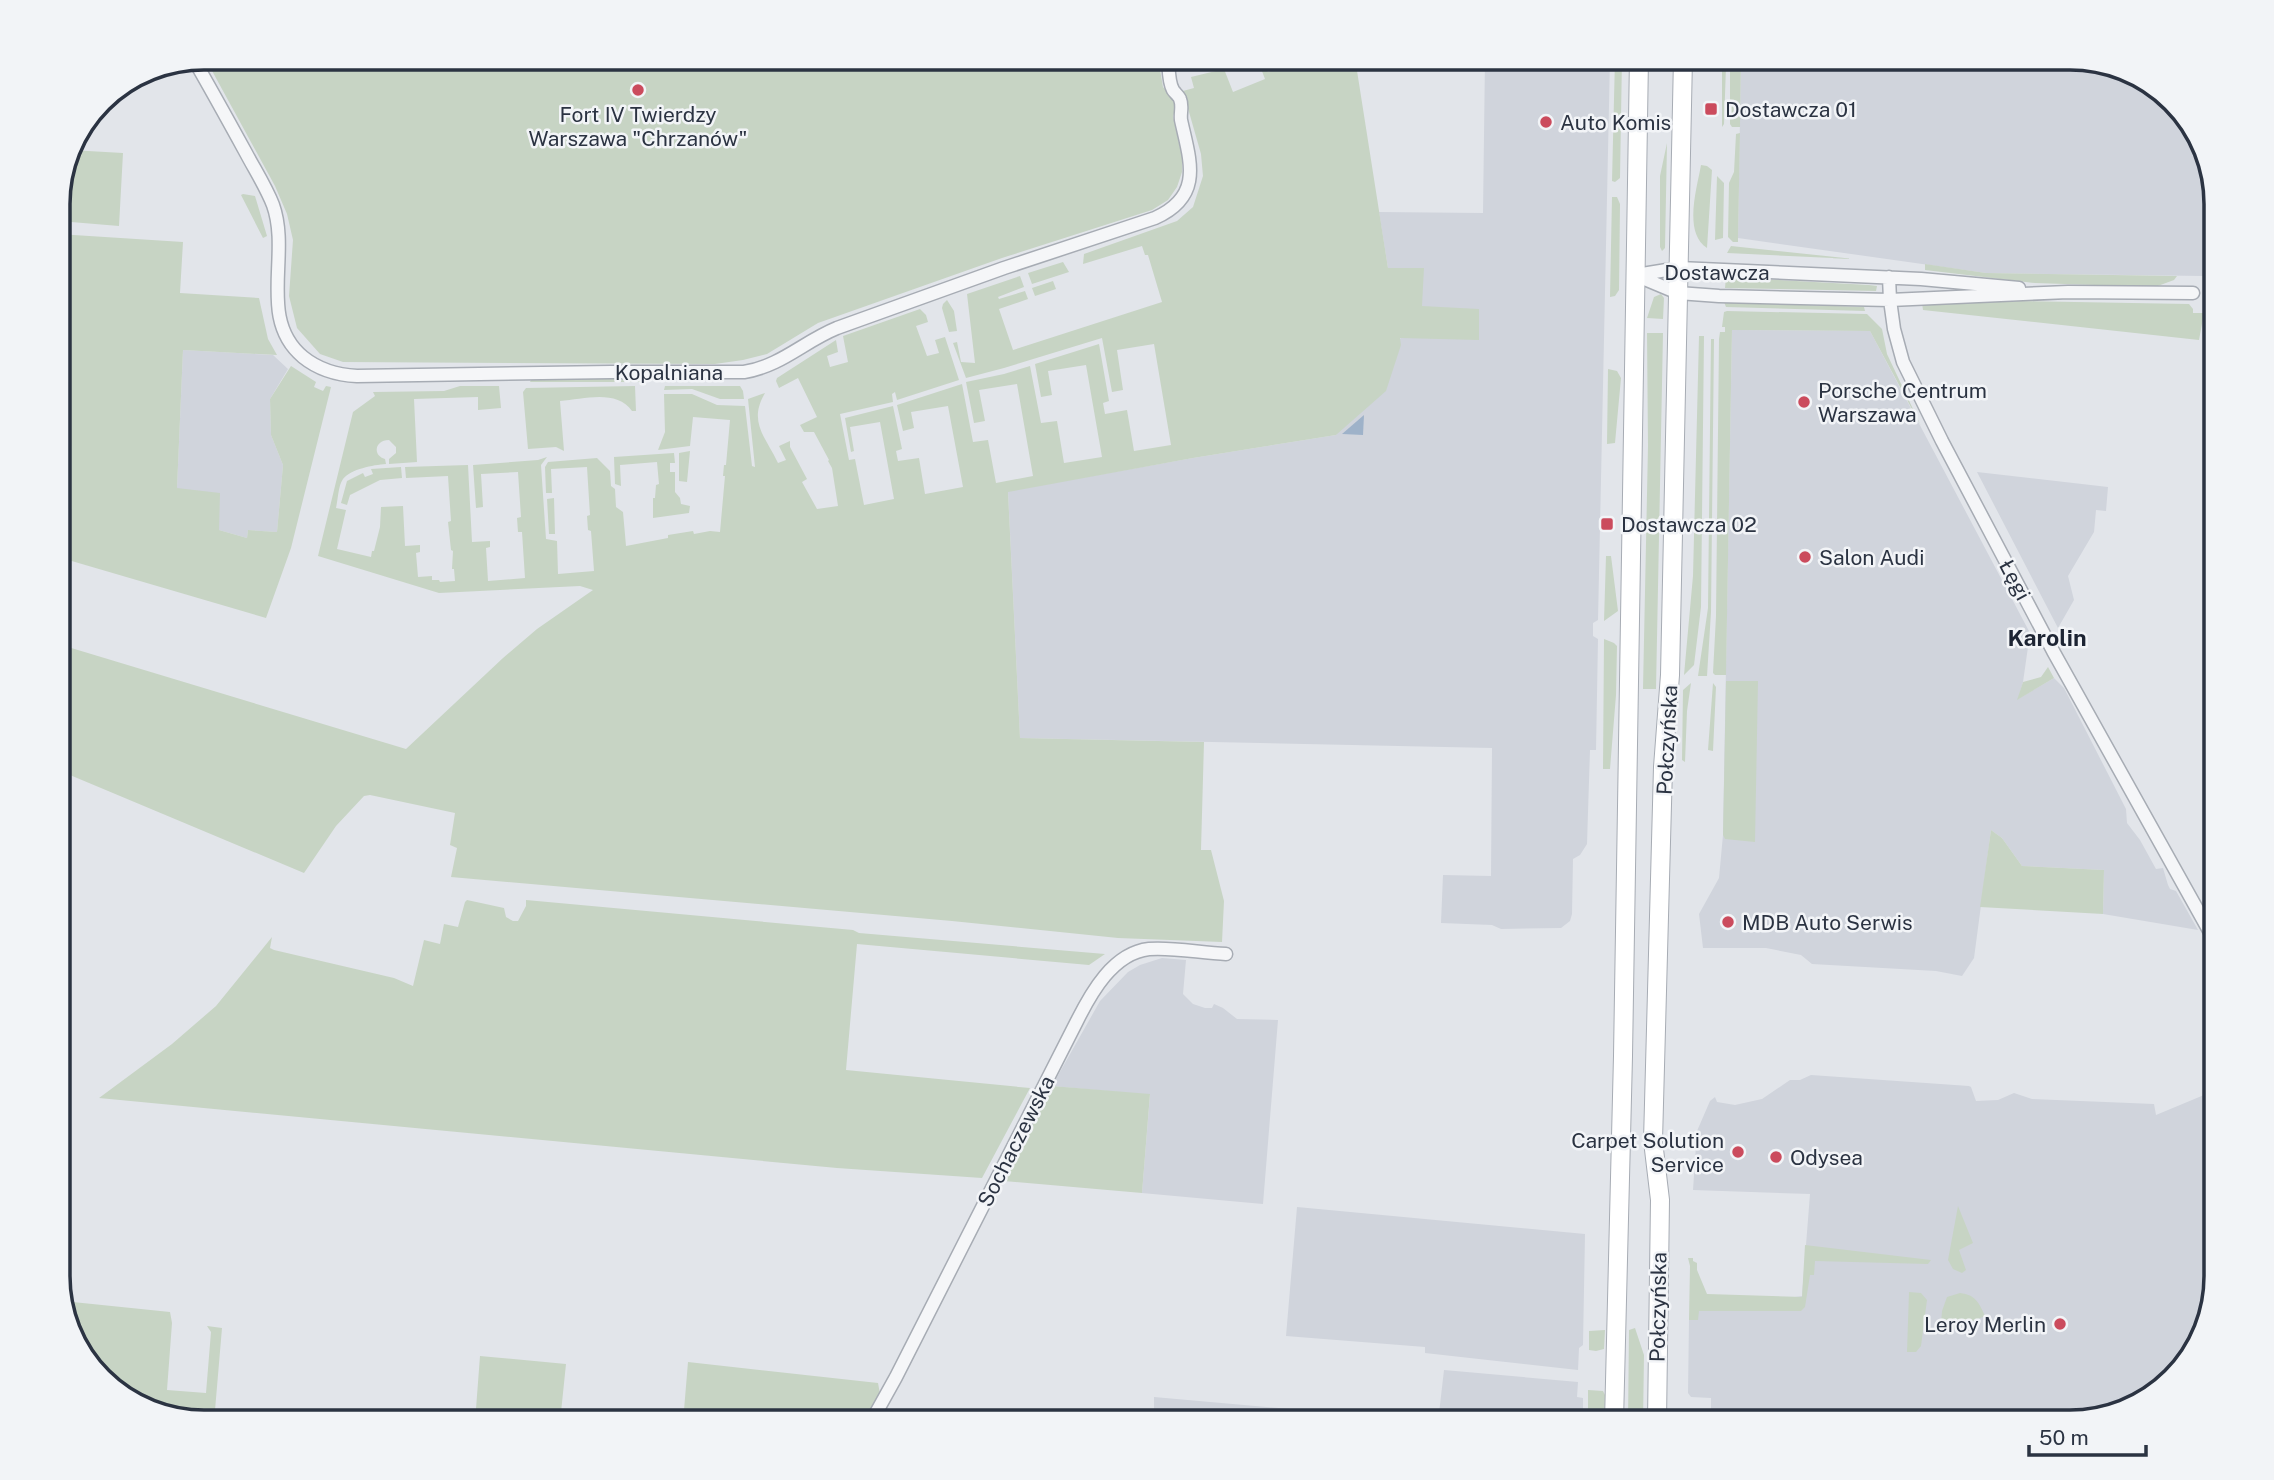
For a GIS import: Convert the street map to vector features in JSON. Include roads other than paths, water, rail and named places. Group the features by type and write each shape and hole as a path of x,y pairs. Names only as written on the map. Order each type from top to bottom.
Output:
{"main road":[{"name":"Połczyńska","path":"1614,1410 1624,1025 1639,70"},
{"name":"Połczyńska","path":"1657,1410 1660,1200 1653,1128 1664,767 1670,675 1682,70"}],"street":[{"name":"Kopalniana","path":"200,70 273,205 279,233 277,296 282,329 294,349 310,362 332,373 357,376 732,372 761,369 837,328 1004,268 1156,219 1174,207 1183,196 1190,179 1191,163 1180,117 1180,98 1172,88 1170,70"},
{"name":"Dostawcza","path":"1635,275 1679,268 1889,277 2068,292"},
{"name":"Dostawcza","path":"1635,275 1678,293 1890,300 2068,292 2193,293"},
{"name":"Łęgi","path":"1889,277 1894,329 1903,362 2053,651 2204,922"},
{"name":"Sochaczewska","path":"878,1410 1070,1033 1101,982 1131,955 1147,949 1226,954"}],"water":[{"path":"1364,415 1363,435 1342,434"}],"place":[{"name":"Fort IV Twierdzy Warszawa \"Chrzanów\"","path":"638,90"},
{"name":"Dostawcza 01","path":"1711,109"},
{"name":"Auto Komis","path":"1546,122"},
{"name":"Porsche Centrum Warszawa","path":"1804,402"},
{"name":"Dostawcza 02","path":"1607,524"},
{"name":"Salon Audi","path":"1805,557"},
{"name":"MDB Auto Serwis","path":"1728,922"},
{"name":"Carpet Solution Service","path":"1738,1152"},
{"name":"Odysea","path":"1776,1157"},
{"name":"Leroy Merlin","path":"2060,1324"}],"district":[{"name":"Karolin","path":"2047,637"}]}
